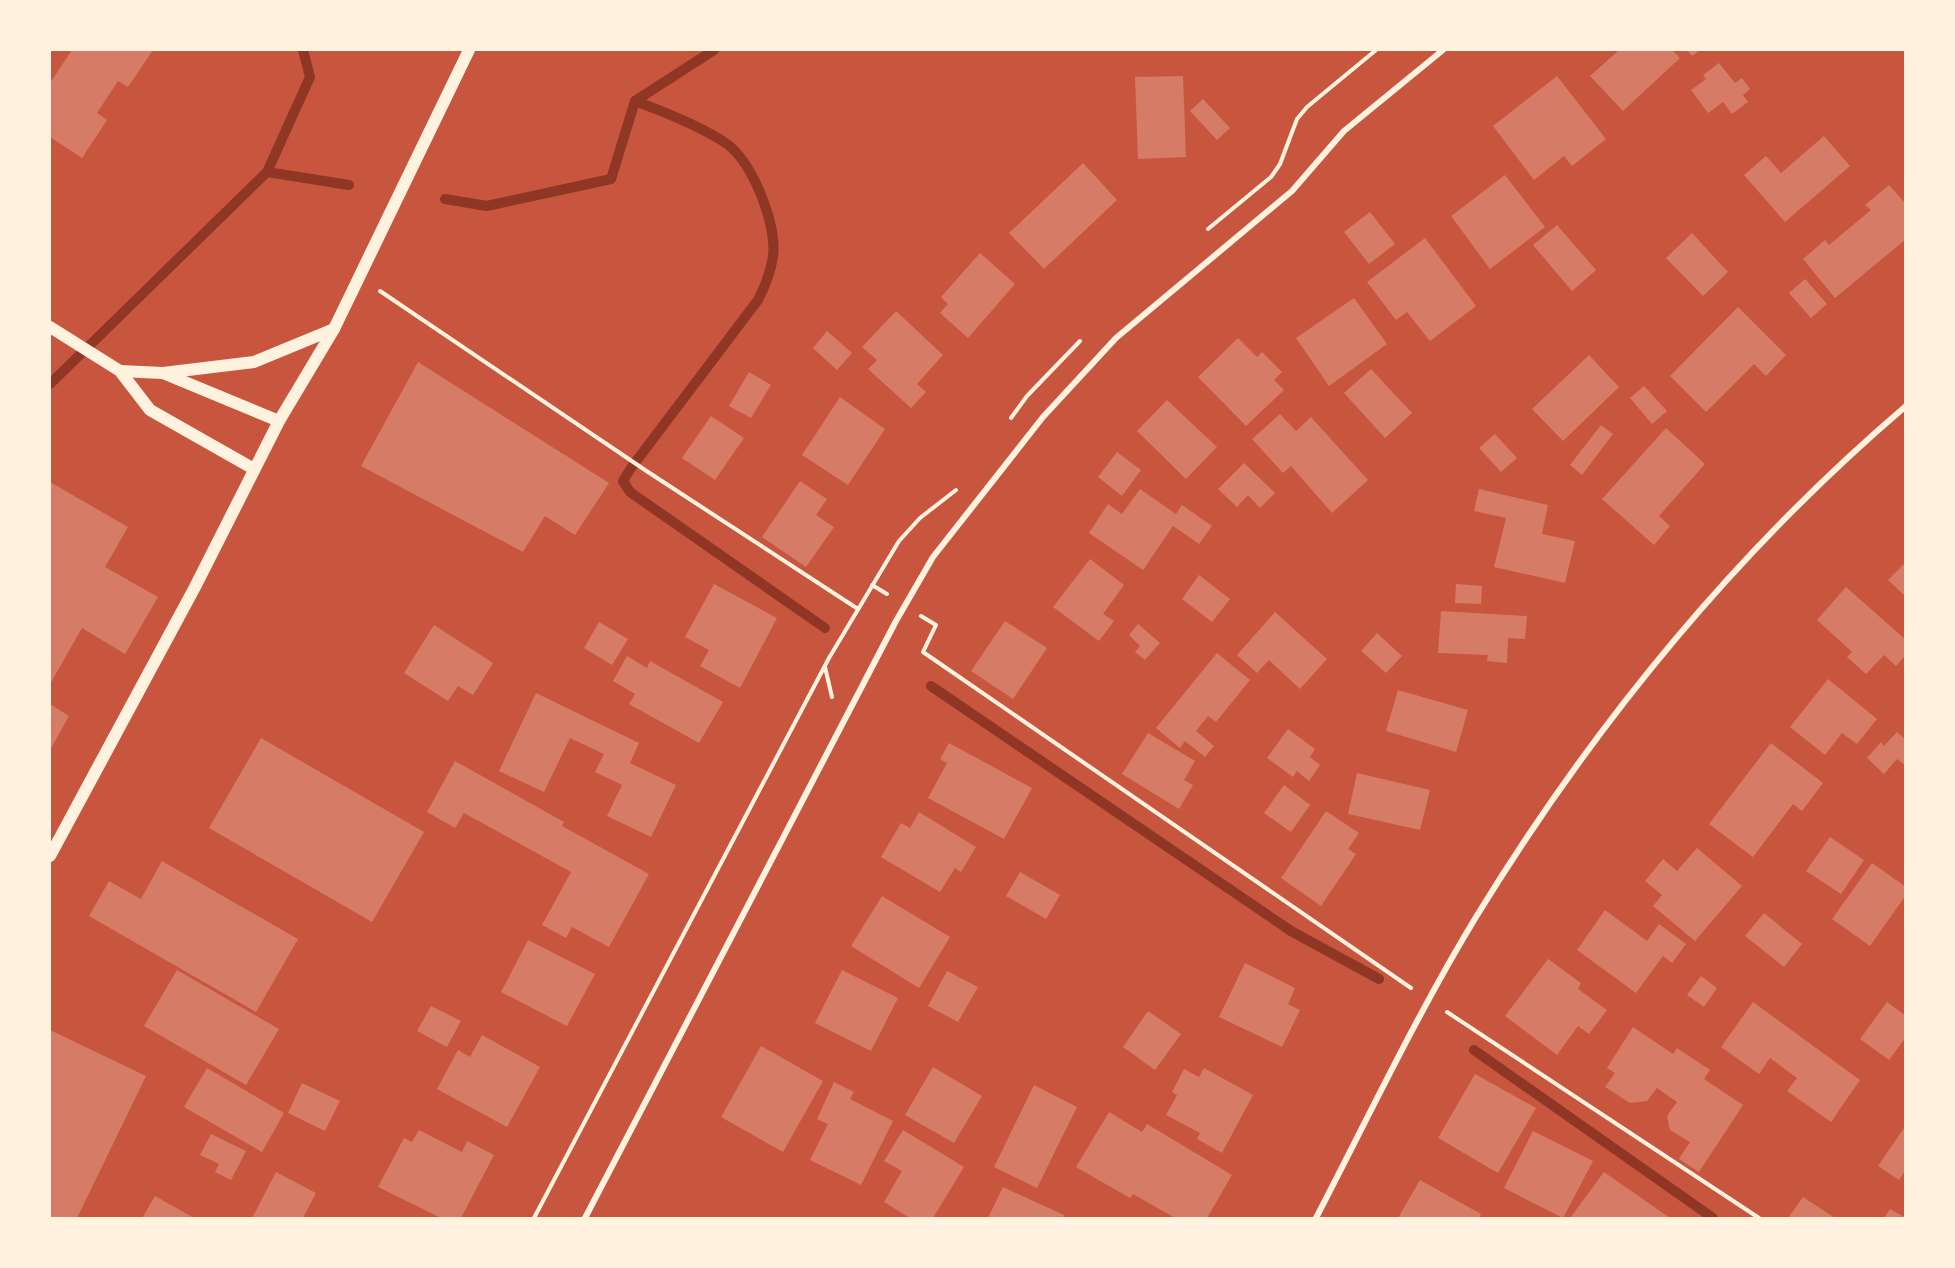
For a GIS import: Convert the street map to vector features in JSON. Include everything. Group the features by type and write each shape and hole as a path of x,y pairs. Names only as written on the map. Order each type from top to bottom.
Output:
{"main road":[{"path":"50,856 195,587 279,421 334,329 469,50"},
{"path":"53,329 120,371 150,410 254,469"},
{"path":"120,371 163,373 254,362 334,329"},
{"path":"163,373 279,421"}],"street":[{"path":"585,1218 875,661 933,557 1044,417 1116,338 1292,191 1344,131 1443,50"},
{"path":"1316,1218 1429,1000 1475,918 1556,794 1644,675 1732,572 1838,464 1905,406"}],"path":[{"path":"360,277 613,449 858,609"},
{"path":"873,585 889,595"},
{"path":"921,615 936,625 923,652 1429,1000 1760,1218"}],"building":[{"path":"72,50 153,50 128,87 118,81 97,113 107,120 82,158 50,137 50,83"},
{"path":"1619,50 1672,50 1680,58 1623,111 1590,76"},
{"path":"1687,50 1700,50 1692,56"},
{"path":"1719,63 1735,83 1742,78 1750,89 1743,95 1748,102 1732,114 1723,102 1708,113 1691,90 1706,79 1703,75"},
{"path":"1183,76 1186,157 1138,159 1135,77"},
{"path":"1557,76 1606,139 1572,166 1564,156 1534,180 1493,126"},
{"path":"1203,99 1230,128 1217,140 1190,111"},
{"path":"1824,136 1850,166 1785,222 1744,175 1766,156 1781,173"},
{"path":"1083,163 1117,200 1044,269 1009,233"},
{"path":"1505,175 1545,227 1490,269 1451,216"},
{"path":"1889,185 1906,204 1906,239 1835,298 1803,259 1825,240 1829,245 1871,210 1865,205"},
{"path":"1370,212 1395,244 1369,264 1344,232"},
{"path":"1557,225 1596,270 1572,291 1533,245"},
{"path":"1692,233 1728,272 1703,296 1666,258"},
{"path":"1425,238 1476,306 1430,341 1407,312 1396,320 1367,282"},
{"path":"980,253 1015,284 968,338 940,313 948,304 941,297"},
{"path":"1805,279 1827,304 1811,318 1789,293"},
{"path":"1354,298 1387,344 1329,386 1296,338"},
{"path":"1738,307 1786,355 1766,376 1754,364 1706,412 1670,376"},
{"path":"896,311 943,355 917,384 926,392 911,408 868,369 877,360 862,347"},
{"path":"827,331 852,353 837,370 813,348"},
{"path":"1238,338 1257,357 1262,352 1282,372 1274,380 1284,390 1246,426 1198,377"},
{"path":"1589,355 1619,387 1563,441 1532,409"},
{"path":"418,362 609,483 575,535 545,516 523,552 361,466"},
{"path":"1371,369 1412,413 1385,438 1344,393"},
{"path":"749,372 771,385 751,418 729,406"},
{"path":"1644,386 1667,411 1652,424 1630,398"},
{"path":"840,397 885,429 848,485 802,455"},
{"path":"1167,400 1217,447 1186,479 1137,431"},
{"path":"1280,414 1296,431 1311,417 1368,480 1332,513 1291,466 1283,473 1252,439"},
{"path":"711,416 744,438 715,480 682,458"},
{"path":"1601,425 1613,434 1582,475 1570,465"},
{"path":"1666,428 1705,464 1659,516 1670,526 1654,545 1602,499"},
{"path":"1495,434 1517,458 1501,472 1479,448"},
{"path":"1117,452 1141,470 1122,496 1098,477"},
{"path":"1244,463 1275,493 1260,508 1248,495 1237,507 1218,489"},
{"path":"800,481 827,499 816,515 834,527 806,567 762,537"},
{"path":"50,482 128,527 105,567 158,597 125,654 82,628 50,684"},
{"path":"1140,489 1176,514 1182,505 1212,526 1199,544 1173,526 1143,570 1089,533 1108,504 1122,514"},
{"path":"1479,489 1548,505 1542,534 1575,541 1565,583 1494,567 1506,518 1474,511"},
{"path":"1090,559 1124,585 1103,614 1114,621 1099,641 1053,607"},
{"path":"1906,562 1906,597 1888,580"},
{"path":"1199,575 1230,599 1212,622 1182,599"},
{"path":"714,584 777,618 740,688 700,666 709,650 685,637"},
{"path":"1456,584 1482,586 1481,604 1455,603"},
{"path":"1846,587 1906,640 1906,655 1896,666 1884,655 1866,674 1847,657 1852,652 1817,620"},
{"path":"1441,611 1527,616 1525,639 1508,638 1507,663 1487,661 1488,655 1438,653"},
{"path":"1275,612 1327,659 1300,689 1269,660 1257,673 1237,655"},
{"path":"1005,621 1047,648 1013,699 971,671"},
{"path":"599,622 628,639 612,665 584,648"},
{"path":"1138,624 1160,643 1145,660 1135,652 1140,646 1129,635"},
{"path":"434,625 493,663 473,695 458,686 448,701 404,673"},
{"path":"1377,633 1402,656 1386,673 1361,651"},
{"path":"1217,653 1250,680 1216,722 1208,716 1196,731 1214,746 1205,757 1185,741 1180,748 1156,728"},
{"path":"627,656 647,668 650,661 723,702 699,743 629,704 635,694 613,681"},
{"path":"1828,679 1877,719 1857,744 1842,733 1825,755 1790,727"},
{"path":"1398,690 1468,710 1456,752 1386,731"},
{"path":"536,693 639,743 630,763 676,785 651,837 607,816 622,785 595,772 604,754 570,738 544,792 499,771"},
{"path":"50,704 69,716 50,750"},
{"path":"1288,729 1315,749 1310,757 1320,765 1309,781 1297,771 1293,777 1267,758"},
{"path":"1897,732 1906,740 1906,766 1897,759 1884,774 1867,758 1881,742 1884,746"},
{"path":"1148,733 1195,761 1184,780 1193,785 1179,809 1122,774"},
{"path":"261,738 424,832 372,922 209,828"},
{"path":"949,743 1032,788 1004,839 928,798 947,763 940,759"},
{"path":"1771,743 1823,783 1802,811 1793,804 1753,857 1709,824"},
{"path":"455,761 564,822 562,826 649,874 609,947 572,927 566,938 542,925 571,872 464,813 455,828 427,812"},
{"path":"1357,773 1430,790 1420,830 1348,814"},
{"path":"1284,785 1310,805 1291,832 1264,813"},
{"path":"1326,811 1359,833 1348,849 1356,854 1321,906 1281,878"},
{"path":"919,812 976,847 961,872 955,868 940,892 881,857 901,823 910,828"},
{"path":"1830,837 1864,860 1841,894 1806,871"},
{"path":"1697,848 1742,886 1695,941 1653,906 1662,895 1645,881 1663,859 1677,871"},
{"path":"162,861 298,939 256,1012 89,916 109,881 141,899"},
{"path":"1872,863 1906,887 1906,895 1870,946 1832,919"},
{"path":"1020,872 1060,895 1046,919 1006,896"},
{"path":"882,896 950,937 919,988 851,946"},
{"path":"1605,910 1647,941 1659,924 1686,944 1672,963 1663,956 1636,993 1577,950"},
{"path":"1764,913 1802,944 1784,967 1745,936"},
{"path":"528,940 595,974 567,1026 501,992"},
{"path":"1548,959 1581,983 1578,989 1607,1010 1589,1034 1578,1026 1557,1055 1505,1016"},
{"path":"1245,963 1295,988 1288,1004 1300,1010 1282,1047 1219,1017"},
{"path":"177,970 279,1029 246,1085 144,1026"},
{"path":"842,970 898,998 871,1051 815,1023"},
{"path":"947,971 978,987 958,1022 928,1006"},
{"path":"1701,976 1717,988 1704,1007 1687,995"},
{"path":"1753,1002 1860,1080 1831,1122 1787,1091 1797,1078 1770,1058 1759,1074 1721,1047"},
{"path":"1887,1002 1906,1016 1906,1037 1889,1060 1860,1039"},
{"path":"431,1006 461,1021 447,1047 417,1031"},
{"path":"1148,1011 1181,1034 1155,1070 1123,1047"},
{"path":"1633,1027 1673,1054 1677,1048 1710,1070 1704,1079 1743,1105 1699,1172 1679,1159 1690,1142 1670,1130 1667,1116 1677,1102 1657,1088 1647,1101 1630,1103 1605,1087 1615,1073 1607,1068"},
{"path":"50,1030 146,1076 77,1218 50,1218"},
{"path":"482,1035 540,1067 507,1127 437,1089 458,1050 470,1057"},
{"path":"761,1046 823,1081 783,1152 721,1117"},
{"path":"933,1067 982,1096 954,1143 905,1115"},
{"path":"207,1068 284,1113 262,1152 184,1107"},
{"path":"1204,1068 1253,1095 1222,1153 1197,1139 1200,1133 1166,1115 1177,1095 1172,1092 1184,1069 1199,1077"},
{"path":"1475,1074 1536,1108 1498,1173 1438,1138"},
{"path":"834,1082 854,1092 850,1099 893,1121 861,1185 810,1160 828,1124 817,1119"},
{"path":"302,1083 340,1101 325,1131 288,1113"},
{"path":"1034,1085 1077,1107 1037,1188 994,1167"},
{"path":"1109,1112 1142,1132 1147,1124 1232,1175 1207,1218 1175,1218 1133,1194 1130,1198 1076,1167"},
{"path":"1906,1125 1906,1170 1899,1180 1878,1166"},
{"path":"419,1130 462,1152 467,1141 494,1155 461,1218 441,1218 378,1187 404,1138 412,1142"},
{"path":"903,1130 964,1167 933,1218 910,1218 884,1202 902,1171 884,1161"},
{"path":"1533,1131 1593,1161 1563,1218 1504,1188"},
{"path":"211,1134 246,1151 231,1180 215,1172 219,1164 200,1155"},
{"path":"276,1172 316,1193 303,1218 252,1218"},
{"path":"1604,1172 1670,1218 1570,1218"},
{"path":"1420,1180 1481,1214 1479,1218 1398,1218"},
{"path":"1003,1187 1064,1215 1063,1218 988,1218"},
{"path":"155,1196 194,1218 142,1218"},
{"path":"1803,1197 1835,1218 1788,1218"},
{"path":"1890,1209 1906,1218 1884,1218"}],"waterway":[{"path":"50,384 267,172 310,77 303,50"},
{"path":"445,199 487,206 611,179 635,101 714,50"},
{"path":"635,101 707,132 737,153 754,180 767,212 771,228 773,256 771,268 758,300 623,481 630,492 825,628"},
{"path":"267,172 349,185"},
{"path":"931,686 1291,931 1379,979"},
{"path":"1474,1050 1713,1218"}]}
